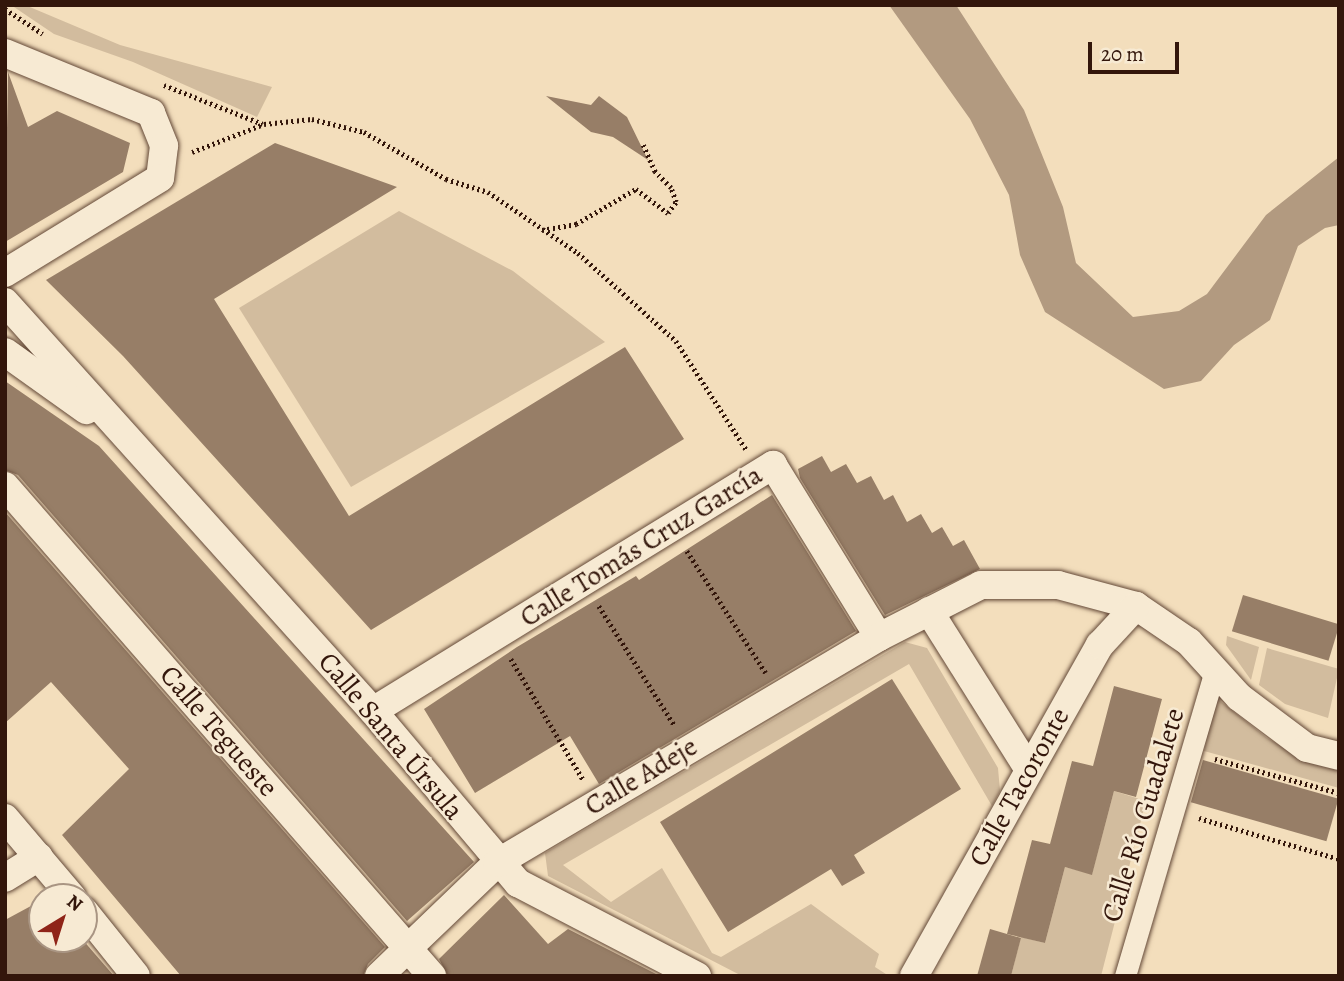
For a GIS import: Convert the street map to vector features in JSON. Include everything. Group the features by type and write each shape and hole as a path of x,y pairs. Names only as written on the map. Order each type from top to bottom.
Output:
{"street":[{"path":"5,53 151,113 164,146 161,171 5,273"},
{"name":"Calle Santa Úrsula","path":"5,302 373,711 497,863 518,883 681,972"},
{"name":"Calle Santa Úrsula","path":"5,352 129,440"},
{"name":"Calle Tomás Cruz García","path":"373,711 773,465 879,637"},
{"name":"Calle Tegueste","path":"5,486 432,976"},
{"name":"Calle Adeje","path":"379,976 497,863 779,694 879,637 981,585 1058,585 1136,606 1189,642 1239,697 1307,748 1339,756"},
{"name":"Calle Tacoronte","path":"914,976 1028,768 1100,645 1136,606"},
{"path":"929,611 1028,768"},
{"name":"Calle Río Guadalete","path":"1125,976 1215,671"},
{"path":"5,818 61,883"},
{"path":"5,878 39,856"},
{"path":"98,928 136,976"}],"path":[{"path":"161,171 264,124 312,119 381,140 446,179 488,192 578,253 676,341 760,473"},
{"path":"541,230 576,224 636,189 668,213 676,202 671,188 655,172 643,145"},
{"path":"672,527 779,694"},
{"path":"583,582 688,747"},
{"path":"497,634 596,802"},
{"path":"1191,753 1339,793"},
{"path":"1174,810 1339,859"}],"shaded area":[{"path":"11,5 25,5 120,45 272,87 257,117 133,62 54,34"},
{"path":"889,5 956,5 1024,110 1063,207 1076,263 1133,317 1179,311 1207,294 1266,215 1339,157 1339,225 1325,228 1298,246 1270,320 1234,345 1201,381 1164,389 1045,312 1020,255 1009,195 970,119"},
{"path":"399,211 513,271 605,342 351,487 239,308"},
{"path":"1227,636 1259,647 1251,680 1226,645"},
{"path":"905,642 927,648 998,768 1000,791 992,806 909,664 563,865 611,902 662,868 712,953 721,957 811,904 879,954 875,967 889,976 742,976 548,876 545,853"},
{"path":"1267,648 1339,669 1328,718 1285,704 1259,685"},
{"path":"1215,697 1267,738 1305,759 1339,768 1339,788 1204,751"},
{"path":"1114,791 1146,801 1101,976 1011,976 1021,937 1045,943 1065,867 1092,874"}],"building":[{"path":"8,72 28,127 57,111 130,143 123,172 5,242"},
{"path":"546,96 591,105 599,96 627,117 648,160 613,137 591,132"},
{"path":"275,143 397,187 214,299 349,516 625,347 684,439 371,630 123,356 46,280"},
{"path":"5,381 99,446 474,862 407,921 18,475 5,470"},
{"path":"822,456 831,472 846,464 857,483 871,476 884,500 893,495 907,522 921,514 932,533 942,527 953,546 964,540 980,569 885,615 800,478 798,469"},
{"path":"772,495 856,631 599,784 570,736 475,793 424,709 517,647 636,576 639,580"},
{"path":"5,512 385,947 368,964 363,976 181,976 62,835 129,769 51,682 5,723"},
{"path":"1243,595 1339,624 1328,661 1232,631"},
{"path":"892,679 961,789 854,855 865,873 842,886 831,869 728,932 660,822"},
{"path":"1114,686 1162,699 1136,797 1114,791 1092,875 1065,867 1045,943 1007,934 1032,840 1050,844 1072,761 1093,766"},
{"path":"1203,760 1339,799 1326,841 1191,802"},
{"path":"504,895 548,944 568,929 660,976 448,976 439,959"},
{"path":"28,908 28,953 94,953 114,976 5,976 5,920"},
{"path":"990,929 1021,938 1011,976 977,976"}]}
